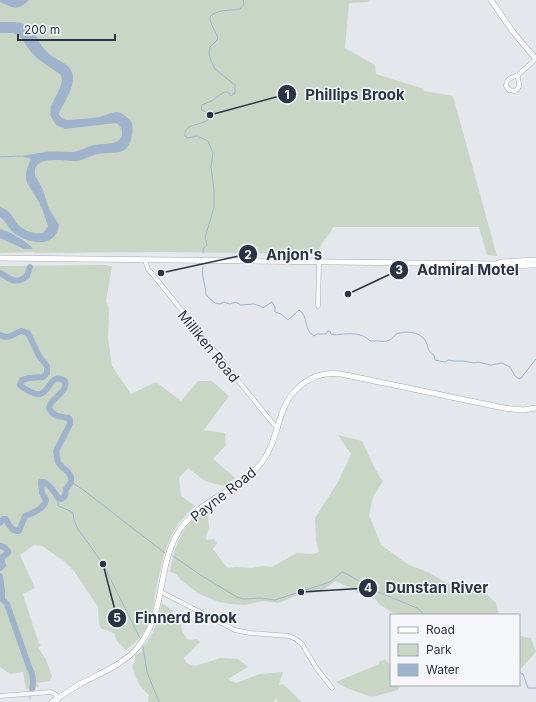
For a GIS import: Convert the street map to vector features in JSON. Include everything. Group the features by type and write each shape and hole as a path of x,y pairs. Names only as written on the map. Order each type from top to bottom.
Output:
{"main road":[{"path":"491,0 513,32 536,59"},
{"path":"0,258 497,264 501,266 536,265"},
{"path":"497,264 501,262 536,260"},
{"name":"Payne Road","path":"52,702 119,663 145,638 152,623 161,592 169,553 182,527 204,505 242,480 257,468 265,459 278,428 284,406 293,392 310,379 328,374 344,374 512,409 523,410 536,408"}],"street":[{"path":"518,75 536,59"},
{"name":"Milliken Road","path":"145,260 148,269 251,398 278,428"},
{"path":"318,306 319,262"},
{"path":"161,592 235,630 250,633 289,636 296,639 306,650 317,669 332,688"},
{"path":"0,696 49,692 55,694 57,700"}],"green space":[{"path":"29,0 369,0 368,2 349,3 345,48 375,65 376,74 424,89 423,91 453,96 497,256 487,255 479,227 333,227 319,250 307,250 298,254 165,252 0,253 0,2 8,6 18,7"},
{"path":"0,266 112,266 106,301 109,309 108,338 112,366 131,394 156,382 181,401 198,381 212,381 229,396 204,430 225,433 226,445 213,459 235,478 224,486 205,481 188,468 179,478 181,496 195,506 185,515 171,536 163,558 150,621 144,633 126,650 117,641 114,633 102,629 99,624 98,607 74,571 64,561 42,546 34,545 20,555 35,588 23,594 38,641 41,645 38,647 46,660 52,676 50,681 37,683 39,687 26,689 23,672 10,674 0,667"},
{"path":"338,435 362,441 374,467 383,481 373,497 369,515 381,545 409,565 428,572 452,586 484,592 496,603 499,614 393,613 379,604 374,597 361,596 354,589 335,581 319,592 299,595 278,603 263,601 245,605 231,604 219,602 199,594 181,580 176,574 170,572 177,543 181,535 191,521 207,507 210,510 208,515 209,527 206,537 207,540 214,539 217,543 213,549 228,568 252,568 263,566 272,567 297,553 313,554 319,552 316,541 315,518 338,482 351,454"},
{"path":"162,603 172,610 178,623 181,624 182,631 187,639 197,639 200,642 184,658 186,663 195,666 221,658 238,659 248,667 228,679 236,683 260,674 283,672 279,685 283,684 302,702 278,702 275,698 274,702 148,702 149,695 138,682 132,665 135,662 135,655 142,652 142,647 150,639 153,633"},
{"path":"520,636 531,638 536,652 520,670"},
{"path":"385,659 390,665 390,686 400,686 398,690 372,697 346,688 336,682 379,664 379,662"}],"water":[{"path":"0,0 29,0 25,4 15,8 0,2"},
{"path":"0,22 17,22 27,25 33,31 47,52 72,71 72,86 59,113 62,118 66,120 92,118 119,112 130,120 132,125 133,131 128,147 120,152 104,153 77,161 44,161 35,168 35,175 43,190 49,209 59,225 57,233 53,238 47,241 34,242 20,237 12,231 0,217 0,207 8,211 18,225 28,231 43,233 48,226 39,202 27,182 26,173 31,159 21,156 48,152 73,152 94,145 115,142 121,137 122,130 116,123 65,129 56,125 50,115 51,106 62,81 61,75 38,59 20,36 13,33 0,33"},
{"path":"0,229 18,237 33,249 24,249 0,238"}],"waterway":[{"path":"203,253 203,249 207,245 205,238 214,207 214,190 211,167 213,153 208,141 197,136 187,138 185,136 185,132 190,127 209,119 210,115 201,109 202,105 213,100 224,92 228,92 231,96 235,93 235,85 215,69 211,61 209,53 210,47 218,39 210,17 220,11 240,9 244,4 243,0"},
{"path":"0,157 21,156"},
{"path":"0,273 16,281 27,276 30,267"},
{"path":"203,267 206,295 215,303 220,304 224,302 230,304 236,302 241,305 254,304 263,308 272,302 275,307 275,312 281,314 288,320 299,310 304,316 308,330 314,336 317,334 326,334 330,331 331,334 334,335 358,334 370,341 387,341 396,334 412,332 416,333 425,340 429,350 434,355 435,360 445,362 449,360 474,363 478,362 491,365 502,363 510,367 515,376 519,379 536,359"},
{"path":"0,335 9,337 21,331 28,333 39,356 47,366 47,373 43,377 22,380 20,385 22,387 37,394 46,390 55,379 59,378 65,381 64,389 50,404 49,408 55,415 69,418 70,420 70,424 56,451 58,462 71,477 71,482 66,489 65,496 61,499 58,498 48,485 41,482 42,493 46,500 45,503 38,510 25,516 19,531 11,528 6,519 3,519 0,523"},
{"path":"71,482 165,553"},
{"path":"58,497 58,506 73,513 78,529 103,564 140,638"},
{"path":"0,546 4,547 8,551 8,553 1,558 3,565 0,568"},
{"path":"173,556 202,576 243,599 260,598 275,600 330,582 342,572 378,592 417,608 424,614"},
{"path":"0,576 2,599 7,604 31,672 33,680 32,689"},
{"path":"143,647 147,672 159,702"},
{"path":"520,672 523,674 528,688 536,688"}],"place":[{"name":"Phillips Brook","path":"210,115"},
{"name":"Anjon's","path":"161,273"},
{"name":"Admiral Motel","path":"348,294"},
{"name":"Finnerd Brook","path":"103,564"},
{"name":"Dunstan River","path":"301,592"}]}
